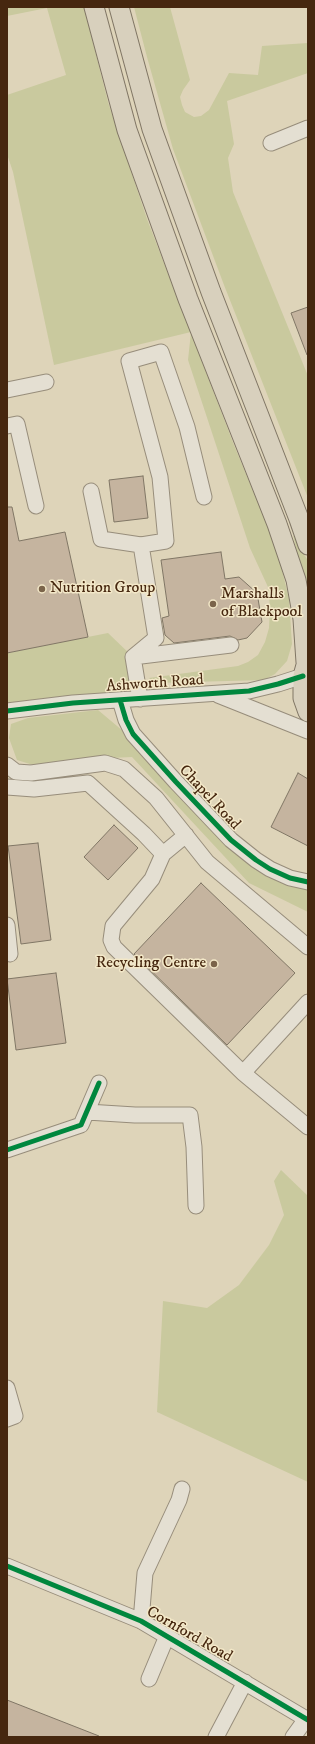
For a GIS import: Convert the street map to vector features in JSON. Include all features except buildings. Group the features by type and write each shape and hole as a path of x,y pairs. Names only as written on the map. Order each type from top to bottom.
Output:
{"main road":[{"path":"94,7 127,130 188,299 277,524 296,580 303,619 305,665 303,698 308,712"},
{"path":"119,7 154,136 211,292 304,525 308,545"}],"street":[{"path":"271,143 308,128"},
{"path":"91,491 101,538 141,545 166,541 160,477 129,361 161,352 187,427 204,497"},
{"path":"7,390 46,382"},
{"path":"7,426 17,424 36,506"},
{"path":"133,657 156,638 141,545"},
{"path":"133,657 231,645"},
{"path":"133,657 140,699"},
{"name":"Ashworth Road","path":"7,711 73,703 249,691 278,684 305,665"},
{"name":"Ashworth Road","path":"212,693 308,731"},
{"name":"Chapel Road","path":"120,700 126,720 134,734 176,782 231,840 270,869 290,878 308,882"},
{"path":"7,765 16,772 31,773 105,763 124,769 156,798 207,862 308,947"},
{"path":"7,787 34,789 88,782 144,834 163,854"},
{"path":"186,835 163,854 152,879 113,926 111,940 114,948 243,1073 308,1126"},
{"path":"7,925 10,954"},
{"path":"243,1073 308,1002"},
{"path":"7,1150 81,1126 99,1082"},
{"path":"87,1112 134,1115 190,1115 194,1147 196,1206"},
{"path":"7,1388 15,1416 7,1419"},
{"path":"141,1621 145,1573 179,1500 182,1489"},
{"name":"Cornford Road","path":"7,1566 141,1621 307,1719"},
{"path":"149,1679 167,1636"},
{"path":"216,1737 245,1682"},
{"path":"293,1737 307,1719"}],"green space":[{"path":"7,7 84,7 108,102 147,219 191,332 54,365 13,172 7,154 7,95 66,75 47,8 7,16"},
{"path":"134,7 170,7 190,80 180,97 185,112 194,117 201,116 209,110 229,73 258,75 262,46 308,43 308,73 227,101 234,144 228,158 233,192 308,376 308,498 224,285 173,149"},
{"path":"191,333 234,445 277,549 289,599 292,644 287,661 275,674 264,680 155,683 149,678 238,666 248,662 258,655 265,642 269,628 270,607 268,587 250,548 188,360"},
{"path":"293,535 308,561 308,604 298,557"},
{"path":"108,633 133,657 140,695 7,711 7,653"},
{"path":"98,710 123,731 202,814 308,887 308,912 249,883 132,757 90,759 33,765 17,760 9,738 11,724 28,718"},
{"path":"281,1170 308,1196 308,1482 157,1412 163,1301 207,1308 239,1285 269,1245 284,1215 274,1181"}],"cycle path":[{"path":"7,711 73,703 249,691 303,676"},
{"path":"120,700 126,720 133,734 231,840 270,869 290,878 308,882"},
{"path":"7,1150 81,1125 99,1083"},
{"path":"7,1566 141,1621 308,1720"}],"place":[{"name":"Nutrition Group","path":"42,589"},
{"name":"Marshalls of Blackpool","path":"213,604"},
{"name":"Recycling Centre","path":"214,964"}]}
